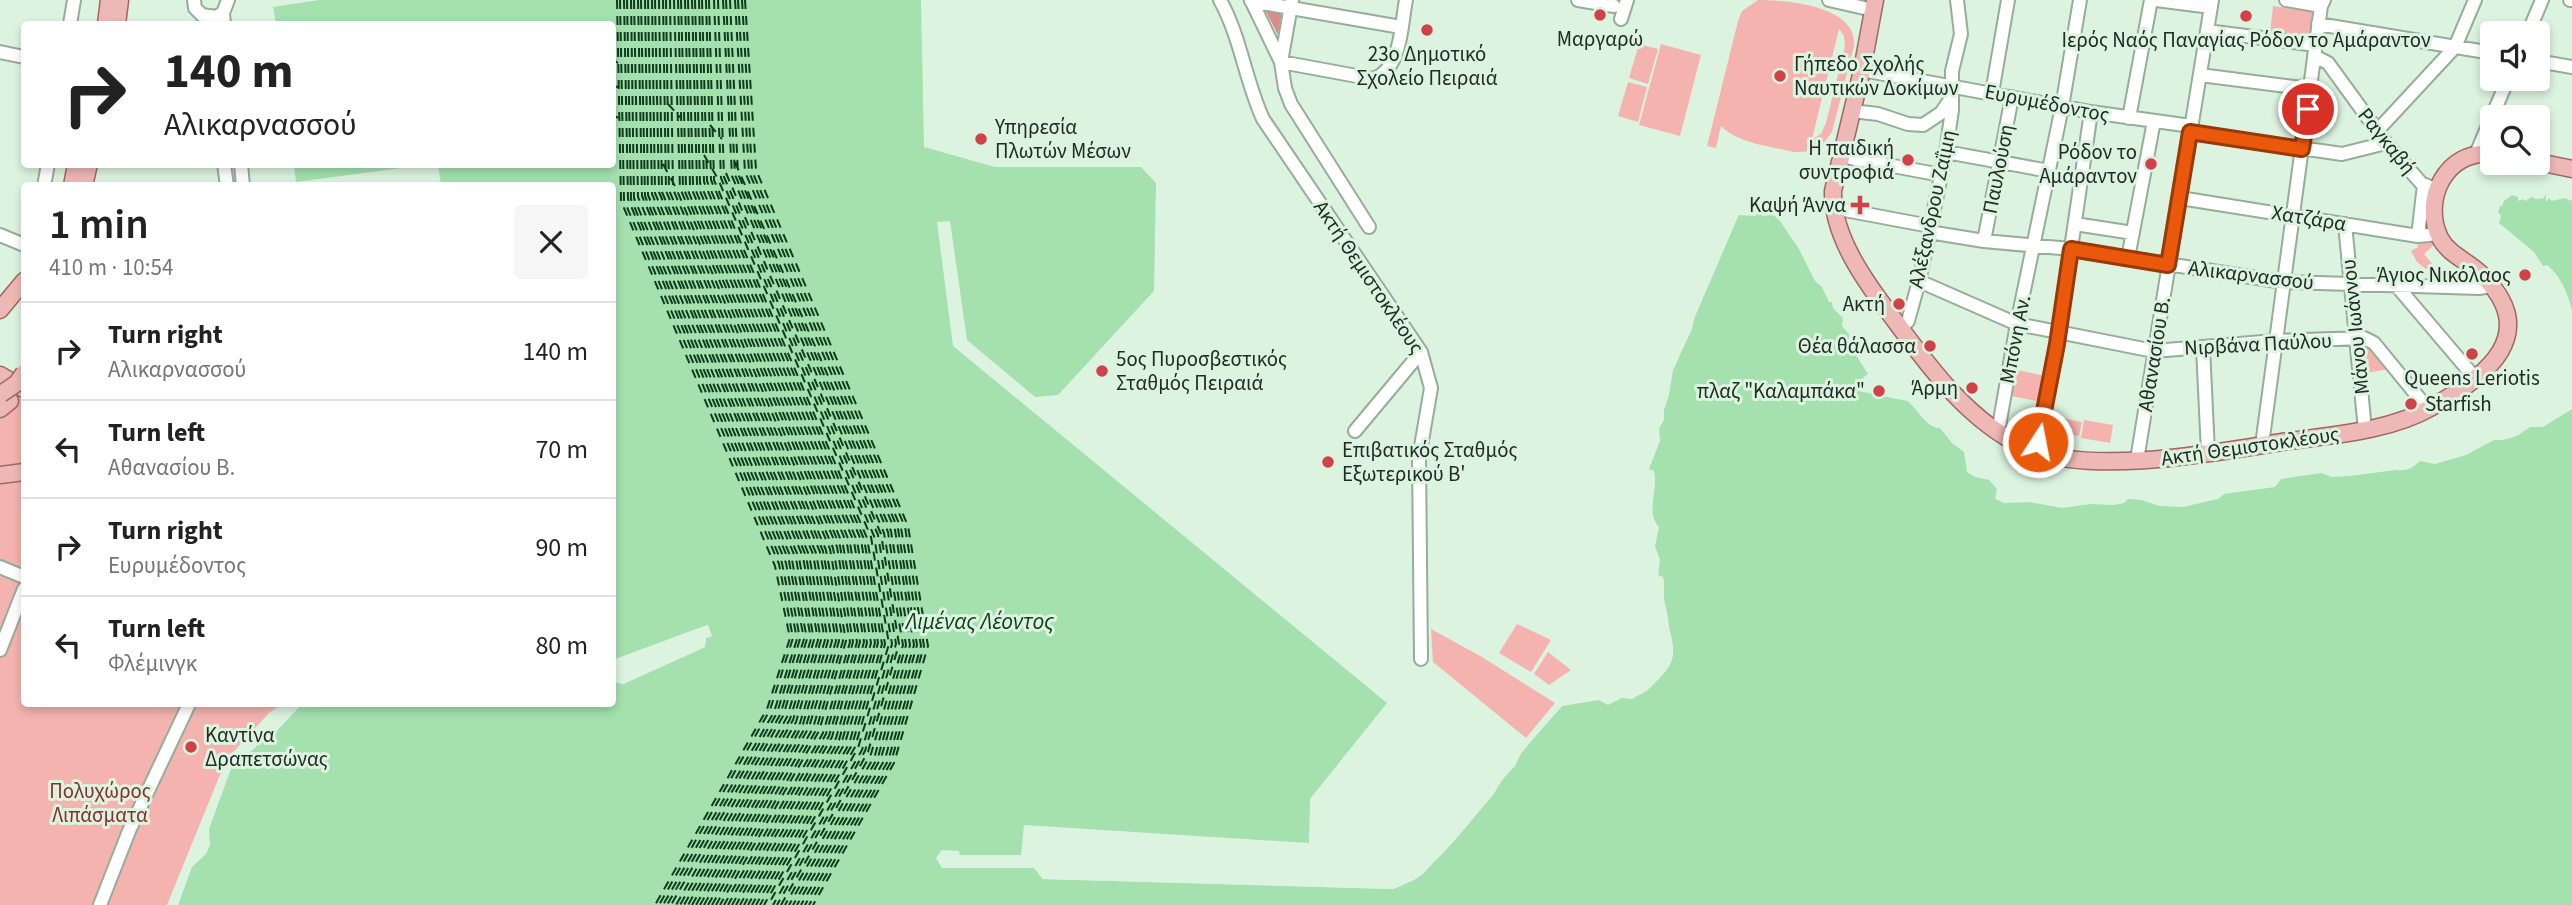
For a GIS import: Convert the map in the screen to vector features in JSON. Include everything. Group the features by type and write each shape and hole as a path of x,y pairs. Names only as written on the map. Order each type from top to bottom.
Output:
{"main road":[{"path":"106,21 109,0"},
{"path":"117,21 120,0"},
{"path":"1834,208 1833,191 1862,70 1874,5"},
{"path":"2439,234 2430,187 2457,162 2480,155"},
{"path":"2550,164 2572,169"},
{"name":"Ακτή Θεμιστοκλέους","path":"1834,208 1841,232 1864,276 1901,330 1941,380 1998,432 2036,452 2076,460 2137,460 2208,453 2365,430 2406,419 2428,409 2475,378 2500,355 2508,329 2505,312 2491,286 2481,274 2449,248 2439,234"},
{"path":"0,310 21,285"},
{"path":"0,374 21,387"},
{"path":"3,400 21,377"},
{"path":"3,400 21,391"},
{"path":"0,474 21,471"}],"street":[{"path":"70,21 74,0"},
{"path":"194,0 202,20 225,12"},
{"name":"Ακτή Θεμιστοκλέους","path":"1220,0 1236,34 1252,93 1264,119 1421,352 1431,387 1419,458 1421,659"},
{"path":"1281,62 1373,79 1391,66 1406,0"},
{"path":"1578,0 1615,3 1621,19 1627,0"},
{"path":"1829,0 1874,5"},
{"name":"Αλέξανδρου Ζαΐμη","path":"1901,330 1908,321 1919,281 1946,152 1961,34 1957,0"},
{"path":"1992,93 2008,0"},
{"name":"Μπόνη Αν.","path":"1998,432 2017,324 2062,107 2080,0"},
{"path":"2129,118 2154,0 2211,3"},
{"path":"2262,445 2323,3 2286,0"},
{"path":"2377,131 2455,47 2475,0"},
{"path":"2533,21 2542,0"},
{"path":"1251,1 1291,4 1401,27"},
{"path":"1251,1 1281,62 1285,88 1291,104 1369,228"},
{"name":"Αθανασίου Β.","path":"2137,460 2211,3"},
{"path":"1281,62 1291,4"},
{"path":"2318,24 2480,51"},
{"path":"2207,30 2315,50"},
{"name":"Ραγκαβή","path":"2315,50 2328,63 2386,144 2430,187"},
{"path":"0,52 21,56"},
{"path":"2550,63 2572,67"},
{"name":"Ευρυμέδοντος","path":"1862,70 1952,91 1992,93 2302,149 2350,153 2386,144"},
{"path":"2200,75 2310,89"},
{"path":"1852,111 1923,125 1941,113 1952,91"},
{"name":"Παυλούση","path":"1984,241 2012,97"},
{"path":"2036,452 2058,333 2091,112"},
{"path":"2128,258 2154,121"},
{"path":"1946,152 2049,171"},
{"path":"1840,156 1941,175"},
{"path":"2418,236 2430,187"},
{"name":"Χατζάρα","path":"2180,198 2418,236 2439,234"},
{"name":"Αλικαρνασσού","path":"1834,208 1984,241 2071,249 2283,282 2479,288 2491,286"},
{"path":"2075,224 2133,233"},
{"name":"Μάνου Ιωάννου","path":"2345,224 2365,430"},
{"path":"0,235 21,244"},
{"name":"Νιρβάνα Παύλου","path":"1919,281 2017,324 2154,351 2275,341 2357,339"},
{"path":"2396,285 2475,378"},
{"path":"2357,339 2364,338 2374,343 2428,409"},
{"path":"2203,347 2208,453"},
{"path":"1354,431 1421,352"},
{"path":"0,567 21,576"},
{"path":"0,650 21,597"},
{"path":"100,905 129,831 188,707"}],"green space":[{"name":"Γήπεδο Σχολής Ναυτικών Δοκίμων","path":"1758,0 1802,4 1833,14 1845,22 1852,33 1854,46 1832,132 1825,142 1816,148 1794,152 1765,146 1737,137 1721,126 1716,148 1707,146 1742,11","holes":["1839,29 1844,36 1845,46 1826,123 1821,134 1812,139"]},
{"path":"2273,6 2314,12 2311,38 2270,33"},
{"path":"1639,44 1658,49 1648,84 1629,78"},
{"path":"1661,44 1701,55 1680,136 1639,125"},
{"path":"1628,82 1647,87 1638,122 1618,116"},
{"path":"2430,240 2434,245 2424,254 2434,266 2426,269 2417,262 2411,251 2418,247 2417,245"},
{"path":"2374,347 2389,369 2366,373 2364,348"},
{"path":"2016,370 2046,376 2041,402 2011,396"},
{"path":"21,398 21,464 0,466 0,417"},
{"path":"2056,417 2082,422 2079,436 2053,431"},
{"path":"2084,420 2113,425 2110,443 2081,438"},
{"name":"Πολυχώρος Λιπάσματα","path":"21,480 21,707 278,707 226,760 167,905 0,905 0,483"},
{"path":"1517,624 1551,640 1531,672 1499,653"},
{"path":"1431,629 1555,703 1526,738 1433,662"},
{"path":"1548,652 1571,670 1549,685 1534,674"}],"shaded area":[{"path":"1264,8 1282,12 1278,34 1277,33"}],"water":[{"name":"Λιμένας Λέοντος","path":"319,0 921,0 924,147 995,167 1141,167 1156,183 1154,291 1058,395 1035,397 967,340 950,221 937,222 953,346 1387,703 1310,799 1309,843 1024,825 1021,855 960,855 959,851 942,850 936,858 942,868 1034,868 1043,879 1393,889 1421,874 1447,849 1562,706 1599,700 1608,705 1622,698 1632,699 1648,690 1668,669 1673,657 1664,600 1664,581 1663,577 1658,575 1660,560 1655,546 1659,527 1653,514 1655,478 1654,471 1649,469 1660,441 1659,428 1664,420 1673,370 1739,215 1756,216 1759,198 1763,199 1762,216 1772,215 1778,218 1799,249 1815,281 1843,318 1842,326 1849,334 1849,344 1868,374 1849,389 1907,401 1927,422 1940,428 1952,443 1964,452 1967,472 1989,480 1997,489 1995,499 2004,503 2029,502 2062,508 2091,504 2113,505 2124,503 2128,499 2160,506 2183,507 2218,499 2224,494 2275,487 2281,479 2321,473 2332,477 2403,470 2420,461 2435,464 2466,455 2494,440 2517,436 2530,427 2543,427 2572,409 2572,905 178,905 192,867 206,854 210,845 209,829 232,766 255,748 266,734 275,733 299,707 616,707 616,682 623,684 705,647 706,638 712,636 707,625 616,659 616,182 441,182 438,168 616,168 616,21 275,21 273,7"},
{"path":"294,168 401,168 296,182"},
{"path":"2546,194 2546,202 2549,198 2552,201 2564,198 2572,201 2572,311 2556,274 2547,265 2543,266 2534,252 2499,223 2500,206 2512,195 2518,197 2518,201 2526,201 2531,197 2544,198"}],"pier":[{"path":"708,625 712,636 706,638 705,647 623,684 616,682 616,679 623,681 702,645 703,637 707,634 705,629 616,662 616,659"},
{"path":"1559,704 1562,706 1521,753 1515,766 1493,795 1424,873 1393,889 1043,879 1034,868 1037,866 1045,875 1377,886 1404,882 1422,870 1481,803 1512,764 1518,751"}],"ferry route":[{"path":"617,0 621,201 775,566 790,638 767,709 655,905"},
{"path":"620,0 624,200 779,564 793,638 770,710 659,905"},
{"path":"624,0 628,199 782,563 797,639 774,712 663,905"},
{"path":"627,0 631,199 786,563 800,639 777,713 667,905"},
{"path":"631,0 634,198 789,561 804,639 780,715 671,905"},
{"path":"634,0 638,197 792,560 807,639 783,716 676,905"},
{"path":"638,0 642,196 796,559 811,639 787,717 680,905"},
{"path":"641,0 645,196 799,558 814,640 790,719 684,905"},
{"path":"645,0 648,195 803,557 818,640 793,720 688,905"},
{"path":"648,0 652,194 806,556 821,640 796,722 692,905"},
{"path":"652,0 655,193 809,555 825,640 800,723 696,905"},
{"path":"655,0 659,192 813,554 828,641 803,724 700,905"},
{"path":"659,0 662,192 816,553 832,641 806,726 704,905"},
{"path":"663,0 666,191 820,552 836,641 809,727 708,905"},
{"path":"666,0 669,190 823,551 839,641 813,728 712,905"},
{"path":"670,0 673,189 826,550 843,641 816,730 716,905"},
{"path":"674,0 680,188 833,548 850,642 823,733 724,905"},
{"path":"678,0 683,187 837,547 853,642 826,734 728,905"},
{"path":"681,0 686,186 840,546 857,642 829,736 732,905"},
{"path":"685,0 690,185 843,545 860,642 832,737 736,905"},
{"path":"688,0 693,184 847,544 864,642 836,738 740,905"},
{"path":"692,0 697,184 850,543 867,643 839,740 744,905"},
{"path":"695,0 700,183 854,542 871,643 842,741 748,905"},
{"path":"699,0 704,182 857,541 875,643 845,743 752,905"},
{"path":"702,0 707,181 861,540 878,643 849,744 756,905"},
{"path":"706,0 711,180 864,539 882,644 852,745 760,905"},
{"path":"709,0 714,180 867,538 885,644 855,747 764,905"},
{"path":"714,0 721,178 874,536 892,644 862,750 773,905"},
{"path":"718,0 724,177 878,535 896,644 865,751 777,905"},
{"path":"723,0 732,176 884,533 903,645 871,754 785,905"},
{"path":"726,0 735,175 888,532 906,645 875,755 789,905"},
{"path":"730,0 738,174 891,531 910,645 878,757 793,905"},
{"path":"735,0 745,172 898,529 917,645 885,759 801,905"},
{"path":"738,0 749,172 901,528 921,646 888,761 805,905"},
{"path":"742,0 752,171 905,527 924,646 891,762 809,905"},
{"path":"745,0 756,170 908,526 928,646 894,763 813,905"},
{"path":"668,104 681,118"},
{"path":"710,125 722,139"},
{"path":"704,155 718,179 871,537 889,644 858,748 768,905"},
{"path":"735,162 895,530 914,645 881,758 797,905"},
{"path":"663,164 676,188 830,549 846,641 819,731 720,905"},
{"path":"726,173 881,534 899,644 868,752 781,905"}],"place":[{"name":"Μαργαρώ","path":"1600,15"},
{"name":"Ιερός Ναός Παναγίας Ρόδον το Αμάραντον","path":"2246,16"},
{"name":"23ο Δημοτικό Σχολείο Πειραιά","path":"1427,30"},
{"name":"Γήπεδο Σχολής Ναυτικών Δοκίμων","path":"1780,76"},
{"name":"Υπηρεσία Πλωτών Μέσων","path":"981,139"},
{"name":"Η παιδική συντροφιά","path":"1908,160"},
{"name":"Ρόδον το Αμάραντον","path":"2151,164"},
{"name":"Καψή Άννα","path":"1860,205"},
{"name":"Άγιος Νικόλαος","path":"2525,275"},
{"name":"Ακτή","path":"1899,304"},
{"name":"Θέα θάλασσα","path":"1930,346"},
{"name":"Queens Leriotis","path":"2472,354"},
{"name":"5ος Πυροσβεστικός Σταθμός Πειραιά","path":"1102,371"},
{"name":"Άρμη","path":"1972,388"},
{"name":"πλαζ \"Καλαμπάκα\"","path":"1879,391"},
{"name":"Starfish","path":"2411,404"},
{"name":"Επιβατικός Σταθμός Εξωτερικού Β'","path":"1328,462"},
{"name":"Καντίνα Δραπετσώνας","path":"191,747"}],"route":[{"path":"2038,442 2057,344 2071,249 2168,265 2190,132 2302,149 2308,109"}]}
